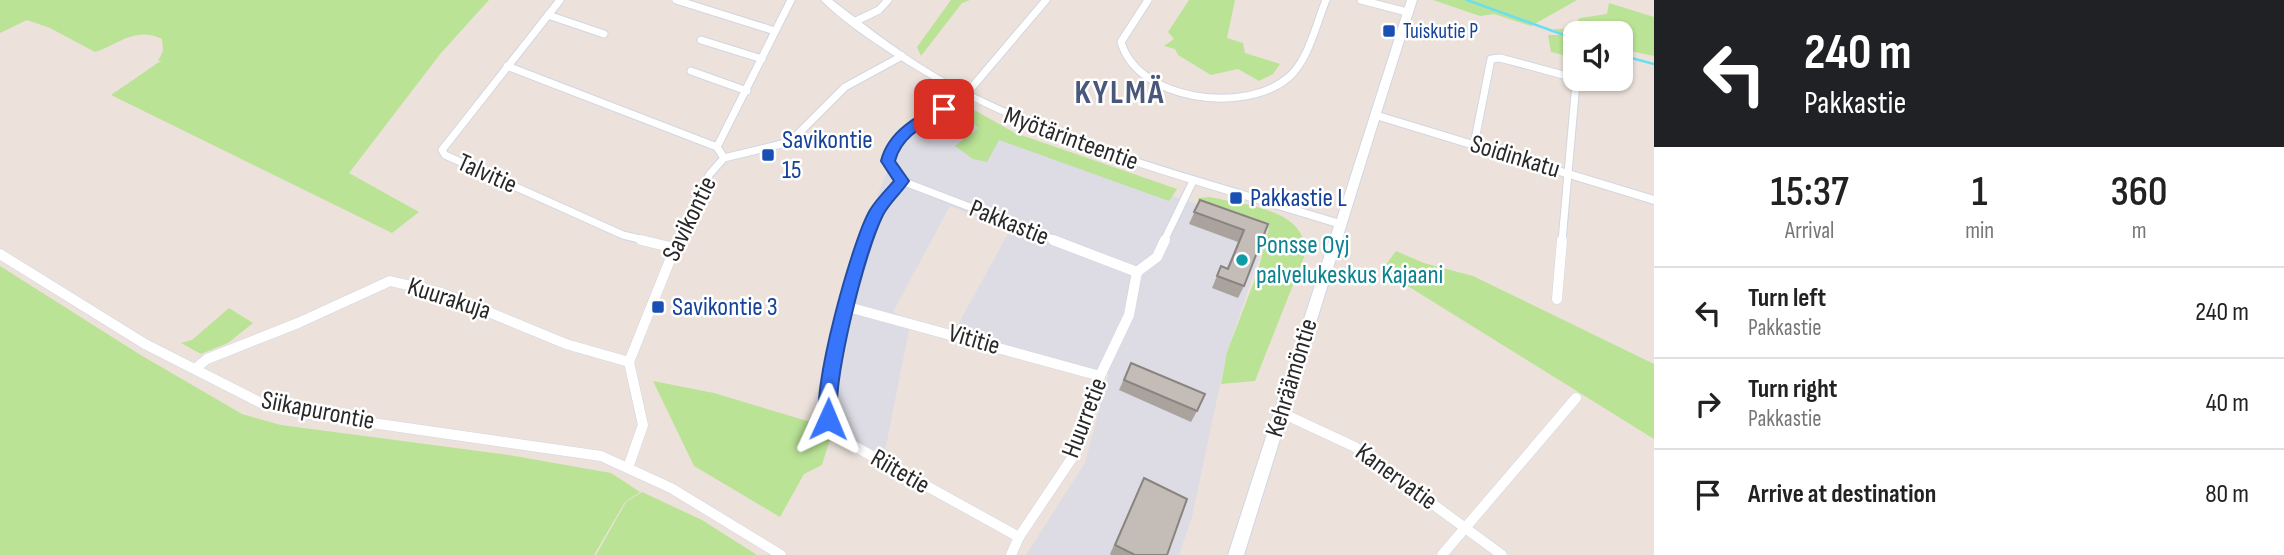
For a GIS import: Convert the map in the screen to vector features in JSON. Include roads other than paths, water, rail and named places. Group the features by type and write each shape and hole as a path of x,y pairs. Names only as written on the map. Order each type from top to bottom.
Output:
{"street":[{"name":"Talvitie","path":"560,0 443,146 445,155 623,235 674,247"},
{"path":"676,0 775,31"},
{"path":"717,147 791,0"},
{"name":"Myötärinteentie","path":"826,0 902,56 964,95 1056,137 1341,224"},
{"path":"854,22 879,10 888,0"},
{"path":"902,181 888,161 897,139 962,99 1046,0"},
{"path":"1148,0 1121,42 1125,58 1143,73 1170,87 1216,99 1259,91 1290,76 1326,0"},
{"path":"1361,0 1407,12"},
{"name":"Kehräämöntie","path":"1236,555 1412,0"},
{"path":"548,15 604,34"},
{"path":"701,40 762,58"},
{"name":"Savikontie","path":"629,362 674,247 709,175 724,158 790,142 845,87 902,56"},
{"path":"1474,145 1491,59 1500,58 1567,76 1576,83 1558,299"},
{"path":"507,66 717,147 724,158"},
{"path":"691,71 747,91"},
{"name":"Soidinkatu","path":"1375,115 1654,200"},
{"name":"Pakkastie","path":"902,181 1137,272"},
{"name":"Riitetie","path":"902,181 886,199 871,225 827,389 828,419 833,429 845,441 1018,537"},
{"path":"1137,272 1157,257 1193,181"},
{"name":"Siikapurontie","path":"0,254 145,344 263,404 296,412 601,456 629,465 691,498 781,555"},
{"name":"Huurretie","path":"1011,555 1018,537 1078,449 1100,376 1129,315 1137,272"},
{"name":"Kuurakuja","path":"196,368 207,359 298,323 390,281 442,293 566,344 629,362"},
{"name":"Vititie","path":"848,307 1100,376"},
{"path":"629,362 643,425 629,465"},
{"path":"1442,555 1577,398"},
{"name":"Kanervatie","path":"1282,413 1355,447 1502,555"}],"waterway":[{"path":"1467,0 1563,35"},
{"path":"1633,58 1654,64"}],"place":[{"name":"Tuiskutie P","path":"1389,31"},
{"name":"Savikontie 15","path":"768,155"},
{"name":"Pakkastie L","path":"1236,198"},
{"name":"Ponsse Oyj palvelukeskus Kajaani","path":"1242,260"},
{"name":"Savikontie 3","path":"658,307"}],"district":[{"name":"KYLMÄ","path":"1120,93"}]}
